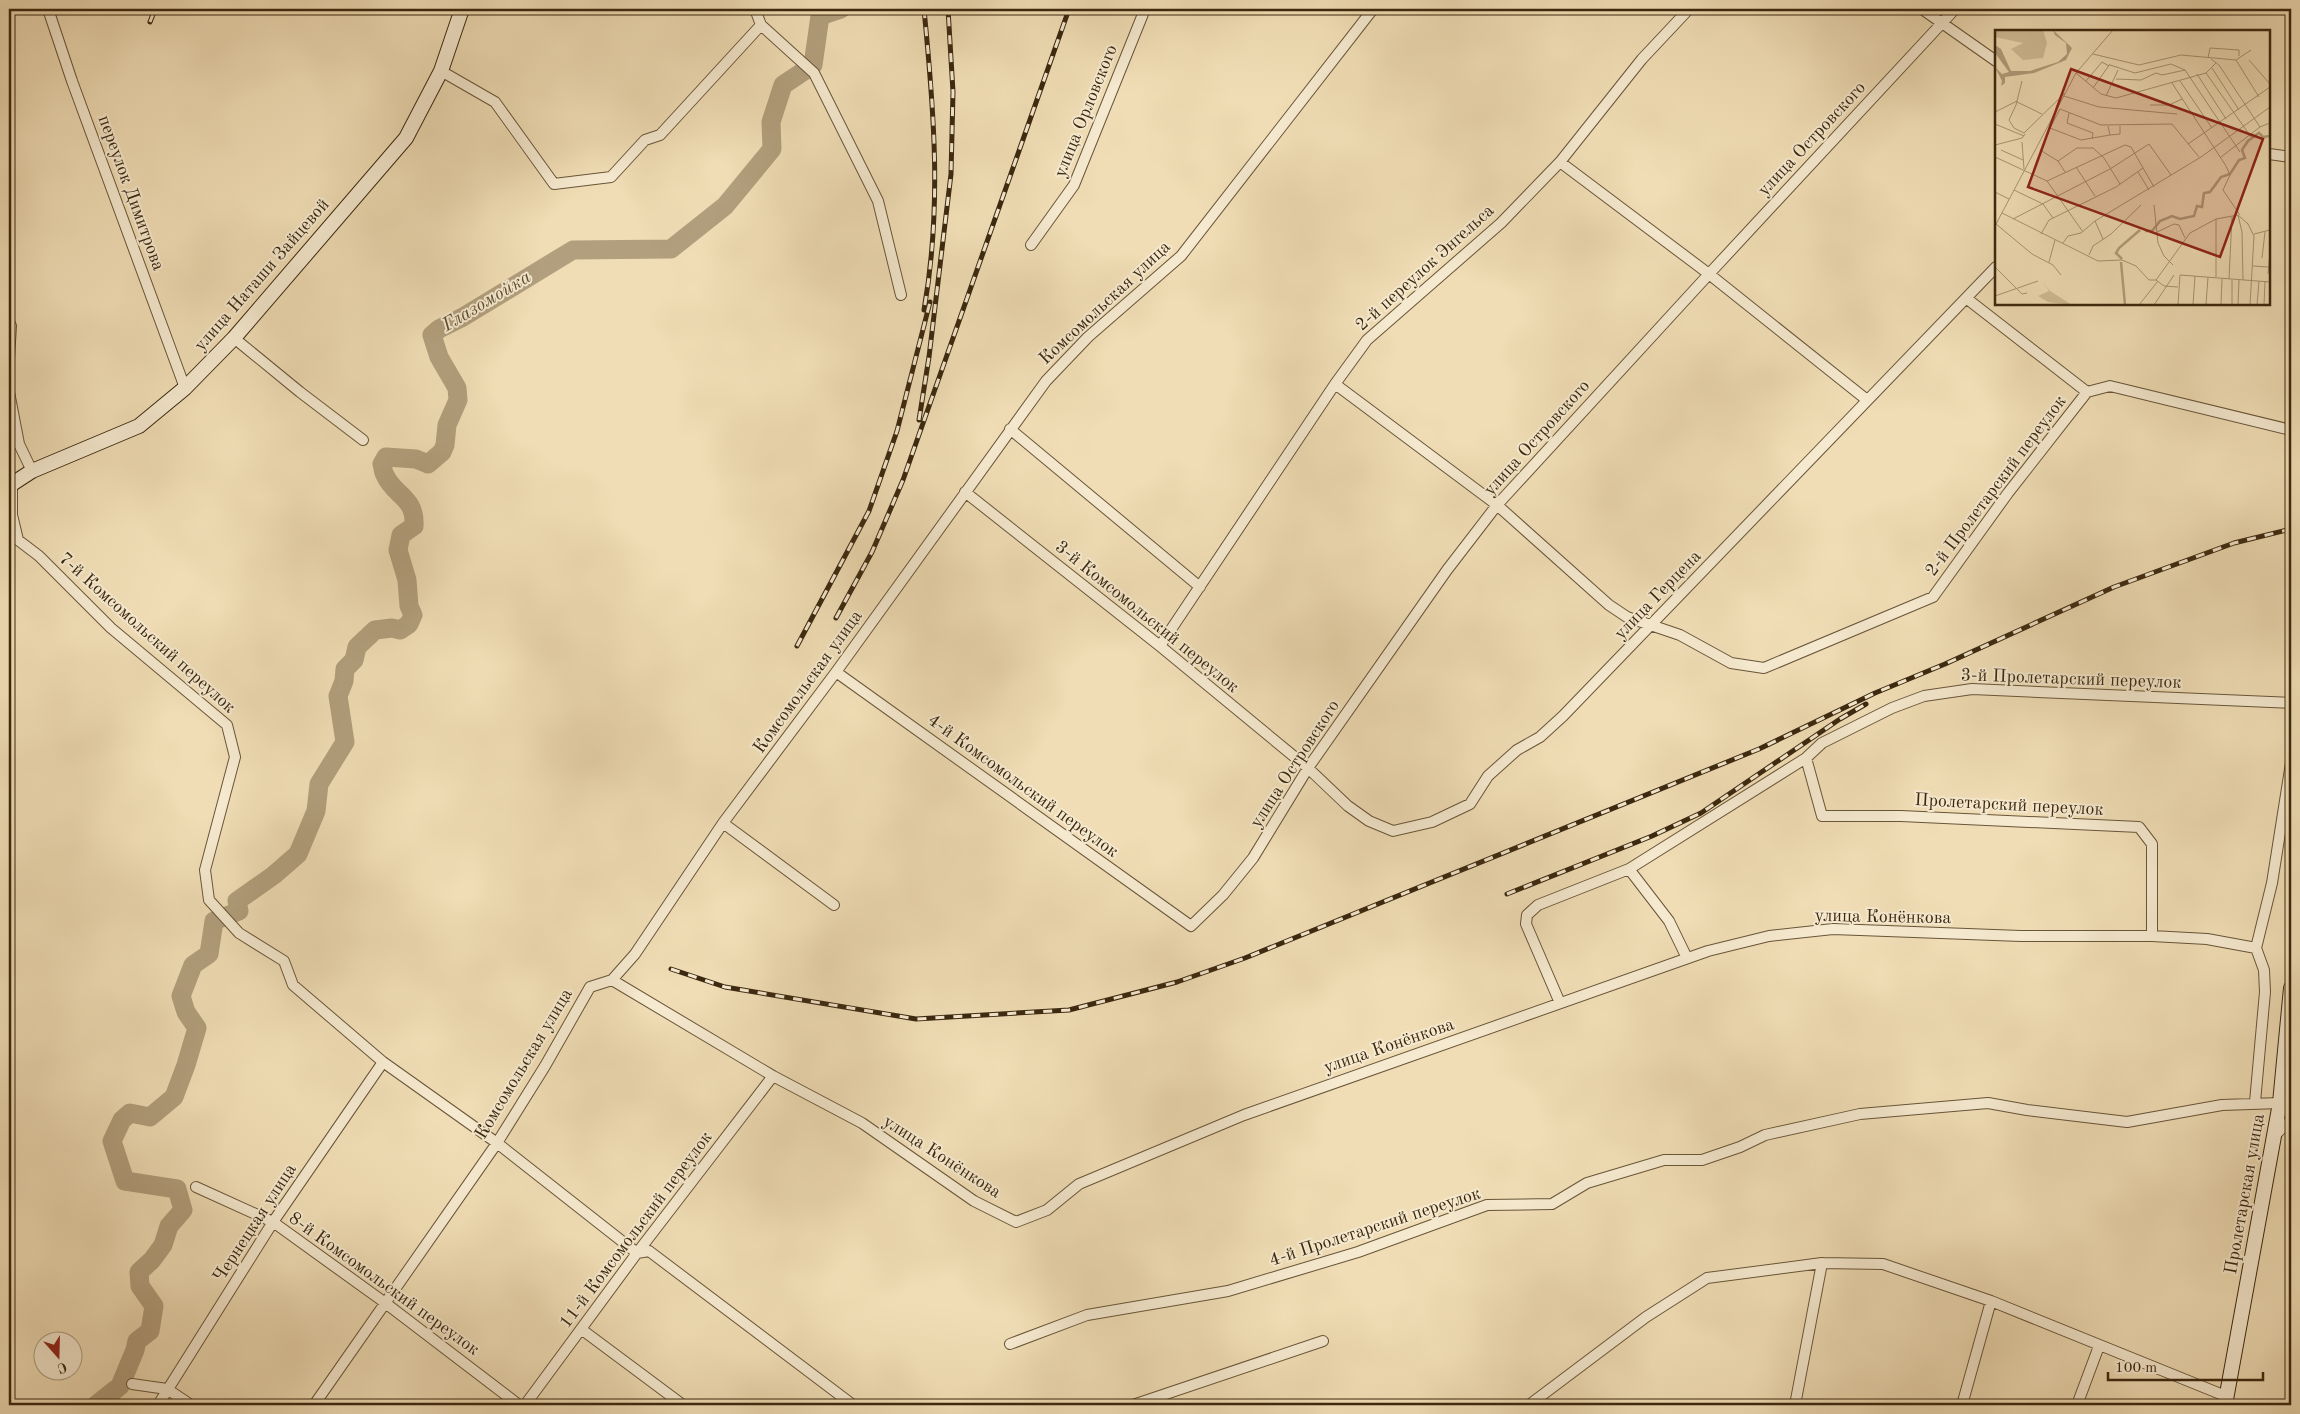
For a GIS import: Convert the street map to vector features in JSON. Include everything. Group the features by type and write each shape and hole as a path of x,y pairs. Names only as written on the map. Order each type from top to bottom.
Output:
{"street":[{"name":"переулок Димитрова","path":"48,9 75,90 185,388"},
{"name":"улица Наташи Зайцевой","path":"10,485 32,471 138,426 185,388 234,338 406,138 441,71 462,9"},
{"path":"755,9 761,25 814,73 878,201 901,295"},
{"name":"улица Орловского","path":"1031,245 1074,185 1145,9"},
{"name":"Комсомольская улица","path":"314,1405 497,1142 545,1066 590,986 612,980 635,954 723,823 836,672 1046,381 1088,337 1181,256 1373,9"},
{"name":"2-й переулок Энгельса","path":"1160,646 1335,384 1367,340 1501,223 1560,162 1642,59 1689,9"},
{"path":"1922,9 1995,59"},
{"name":"улица Островского","path":"1191,926 1224,895 1253,858 1308,768 1447,570 1497,505 1708,274 1955,9"},
{"path":"441,71 495,102 554,184 611,177 645,140 660,135 761,25"},
{"path":"2270,154 2291,157"},
{"path":"1560,162 1708,274 1867,400"},
{"name":"улица Герцена","path":"1308,768 1348,806 1369,821 1393,831 1432,822 1470,804 1488,776 1517,750 1540,737 1563,716 1995,268"},
{"name":"2-й Пролетарский переулок","path":"1966,298 2087,392"},
{"path":"9,322 11,326 9,358"},
{"path":"234,338 363,440"},
{"path":"1335,384 1497,505 1609,605 1627,616 1653,624"},
{"name":"2-й Пролетарский переулок","path":"1653,624 1680,635 1731,663 1764,668 1933,597 2008,493 2087,392 2110,386 2291,430"},
{"path":"9,392 18,444 32,471"},
{"path":"1010,429 1200,587"},
{"path":"10,485 13,539"},
{"name":"3-й Комсомольский переулок","path":"965,492 1160,646 1308,768"},
{"name":"7-й Комсомольский переулок","path":"13,539 39,556 111,628 227,725 235,757 205,870 209,900 239,933 284,961 293,985 383,1062 497,1142 637,1253 649,1251 853,1405"},
{"name":"4-й Комсомольский переулок","path":"836,672 1191,926"},
{"name":"3-й Пролетарский переулок","path":"1560,1003 1526,924 1526,915 1538,905 1629,868 1806,758 1822,743 1892,708 1924,696 1972,689 2291,703"},
{"name":"Пролетарский переулок","path":"1806,758 1822,816 1901,816 2139,827 2152,844 2152,936"},
{"path":"2256,948 2272,883 2291,763"},
{"path":"723,823 834,905"},
{"path":"1629,868 1669,921 1687,958"},
{"name":"улица Конёнкова","path":"612,980 773,1076 862,1123 974,1201 1016,1222 1048,1210 1079,1184 1253,1112 1687,958 1769,936 1833,929 2021,936 2152,936 2207,939 2256,948"},
{"name":"Пролетарская улица","path":"2255,1102 2265,992 2264,970 2256,948"},
{"name":"Пролетарская улица","path":"2227,1401 2280,1103 2291,988"},
{"name":"Чернецкая улица","path":"158,1405 273,1222 383,1062"},
{"name":"11-й Комсомольский переулок","path":"526,1405 637,1253 773,1076"},
{"name":"4-й Пролетарский переулок","path":"1010,1344 1087,1315 1228,1291 1358,1252 1487,1206 1552,1204 1587,1183 1664,1160 1702,1160 1740,1147 1765,1135 1860,1114 1988,1103 2027,1110 2127,1122 2222,1105 2255,1102 2280,1103"},
{"path":"2273,1137 2291,1120"},
{"name":"8-й Комсомольский переулок","path":"196,1186 273,1222 384,1302 520,1405"},
{"path":"1529,1405 1646,1317 1707,1278 1822,1263 1883,1264 1991,1301 2227,1401"},
{"path":"1795,1405 1822,1263"},
{"path":"1962,1405 1991,1301"},
{"path":"581,1329 683,1405"},
{"path":"1133,1405 1323,1341"},
{"path":"2076,1405 2099,1346"},
{"path":"132,1384 167,1389 191,1405"}],"waterway":[{"name":"Глазомойка","path":"96,1405 120,1386 137,1341 150,1331 154,1306 140,1286 139,1272 152,1260 163,1245 169,1226 183,1210 177,1189 125,1181 112,1141 122,1120 130,1113 150,1117 174,1097 197,1028 186,1012 181,996 193,965 209,954 214,921 239,911 237,901 274,875 298,854 316,811 319,784 345,742 338,696 344,681 345,669 354,660 357,647 375,630 392,628 400,630 409,624 413,615 409,606 407,580 398,550 401,535 414,526 414,516 408,503 384,474 382,464 386,457 416,459 428,464 442,452 445,445 447,425 458,400 457,388 439,357 432,335 439,329 463,317 573,250 671,249 725,206 772,149 771,122 783,85 813,65 820,16 841,9"}],"railway":[{"path":"150,22 155,9"},
{"path":"924,9 931,85 935,197 930,272 924,310"},
{"path":"919,420 929,357 951,174 953,92 948,9"},
{"path":"836,618 872,552 903,480 1069,9"},
{"path":"797,646 869,511 897,431 930,302"},
{"path":"671,969 725,987 916,1019 1069,1010 1177,982 1245,958 1759,749 1875,693 1945,664 2114,587 2234,543 2291,529"},
{"path":"1507,894 1652,836 1701,813 1840,719 1866,704"}]}
